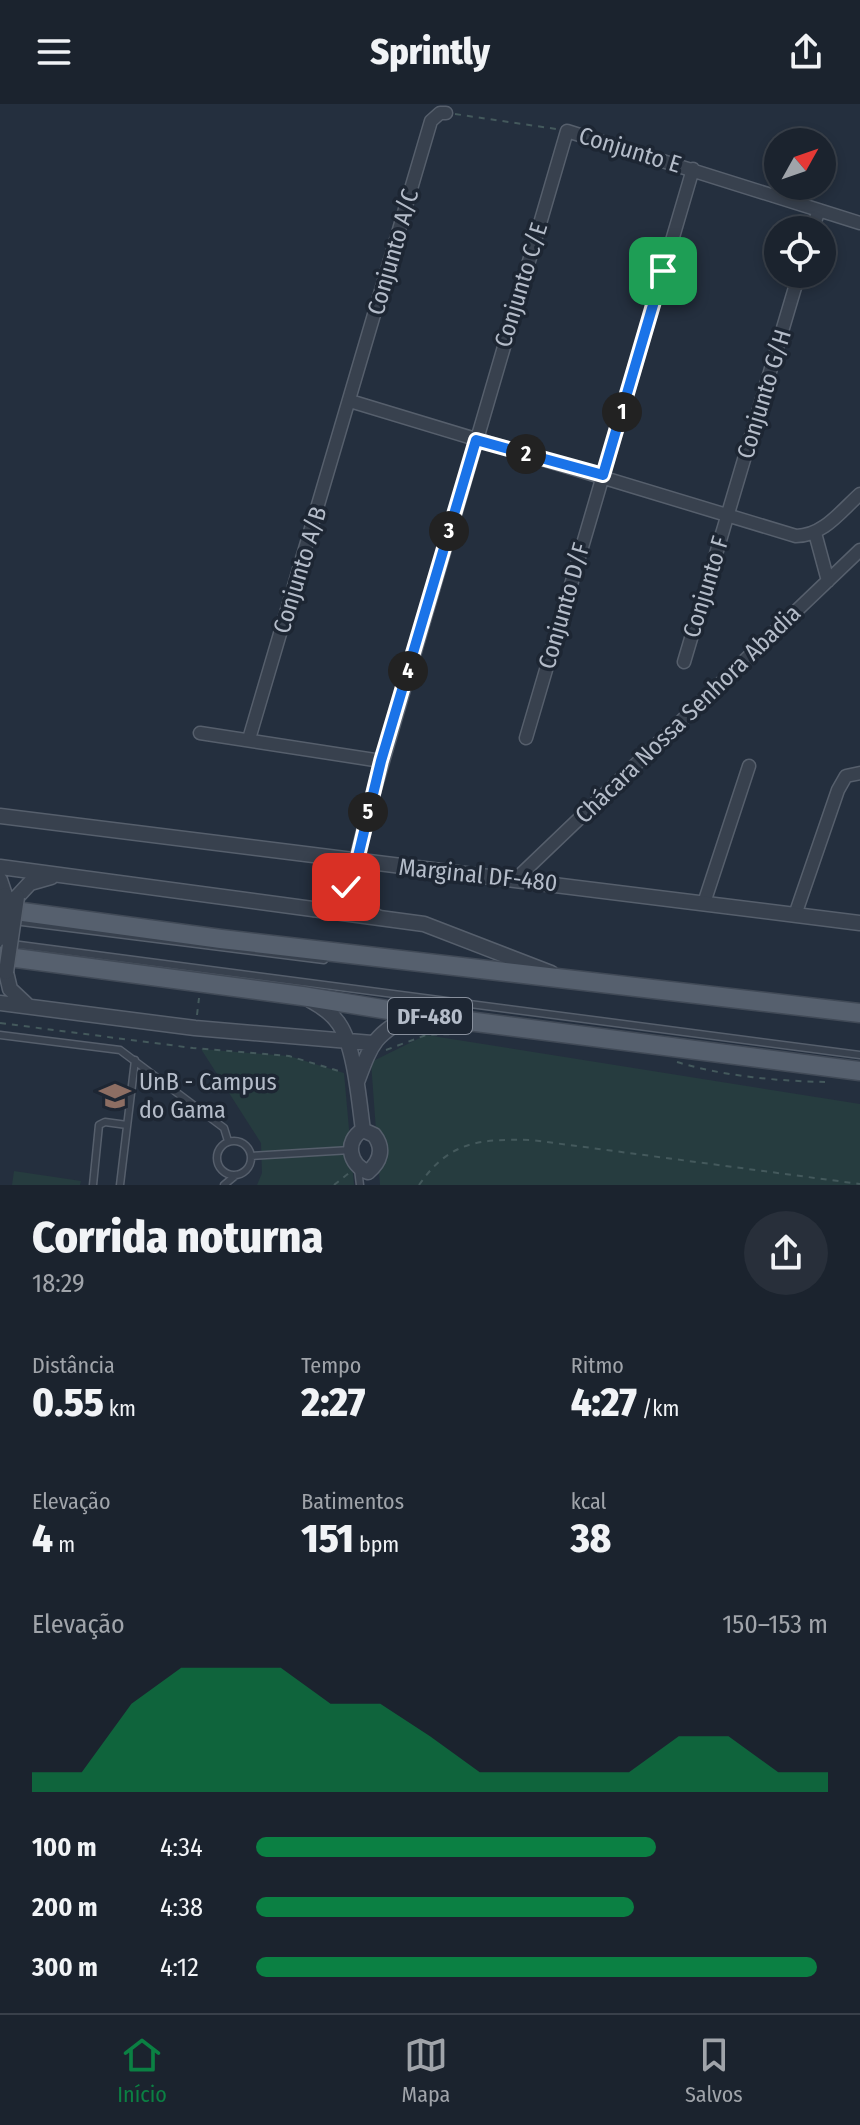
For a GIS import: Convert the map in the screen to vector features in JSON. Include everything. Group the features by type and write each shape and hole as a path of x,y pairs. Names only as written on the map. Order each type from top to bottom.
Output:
{"main road":[{"name":"DF-480","path":"7,901 221,939 563,977 853,1017"},
{"name":"DF-480","path":"3,964 302,996 413,1014 860,1071"}],"street":[{"name":"Conjunto A/C","path":"350,401 431,121 440,113 446,113"},
{"name":"Conjunto E","path":"567,131 860,223"},
{"name":"Conjunto C/E","path":"356,867 381,761 567,131"},
{"name":"Conjunto D/F","path":"526,738 693,169"},
{"path":"817,216 819,210"},
{"name":"Conjunto G/H","path":"728,513 795,288"},
{"path":"350,401 603,475 796,536 815,533 860,494"},
{"name":"Conjunto A/B","path":"249,739 350,401"},
{"name":"Conjunto F","path":"684,662 728,513"},
{"path":"815,533 828,581"},
{"name":"Chácara Nossa Senhora Abadia","path":"516,879 860,550"},
{"path":"200,733 381,761"},
{"path":"704,903 749,766"},
{"path":"795,915 838,790 846,776 860,773"},
{"name":"Marginal DF-480","path":"0,816 356,867 516,879 860,923"},
{"path":"0,867 424,924 563,977"},
{"path":"313,910 334,900 356,867"},
{"path":"356,867 360,900 381,918"},
{"path":"0,940 7,901 30,883 60,875"},
{"path":"0,880 7,901 3,964 10,989 28,1006"},
{"path":"302,996 336,1019 347,1042 358,1073 363,1130"},
{"path":"0,1003 195,1028 372,1043"},
{"path":"358,1073 372,1043 390,1026 413,1014"},
{"path":"363,1130 374,1135 381,1152 379,1160 365,1174 351,1150 354,1138 363,1130"}],"lane":[{"path":"0,919 242,951 853,1017"},
{"path":"0,940 860,1055"},
{"path":"0,1035 120,1050 224,1128 228,1141"},
{"path":"120,1185 135,1060"},
{"path":"93,1185 99,1125 105,1122 127,1125"},
{"path":"224,1185 247,1169 251,1156 243,1143 228,1141 218,1149 217,1161 224,1172 236,1175"},
{"path":"251,1156 351,1150"},
{"path":"360,1185 365,1174"},
{"path":"236,1175 237,1185"}],"path":[{"path":"446,113 567,131"},
{"path":"0,1023 201,1049 289,1056 344,1073 358,1073 389,1047 426,1035 461,1033"},
{"path":"671,1060 714,1071 830,1082"},
{"path":"419,1185 439,1161 463,1145 501,1139 532,1140 860,1184"},
{"path":"334,1185 365,1174"}],"green space":[{"path":"426,1035 860,1104 860,1185 380,1185 371,1062"},
{"path":"201,1049 289,1056 344,1073 354,1185 257,1185 262,1173 261,1143"},
{"path":"14,1171 81,1181 80,1185 12,1185"}],"place":[{"name":"UnB - Campus do Gama","path":"115,1096"}],"route":[{"path":"346,887 354,873 381,761 476,440 603,475 663,271"}]}
